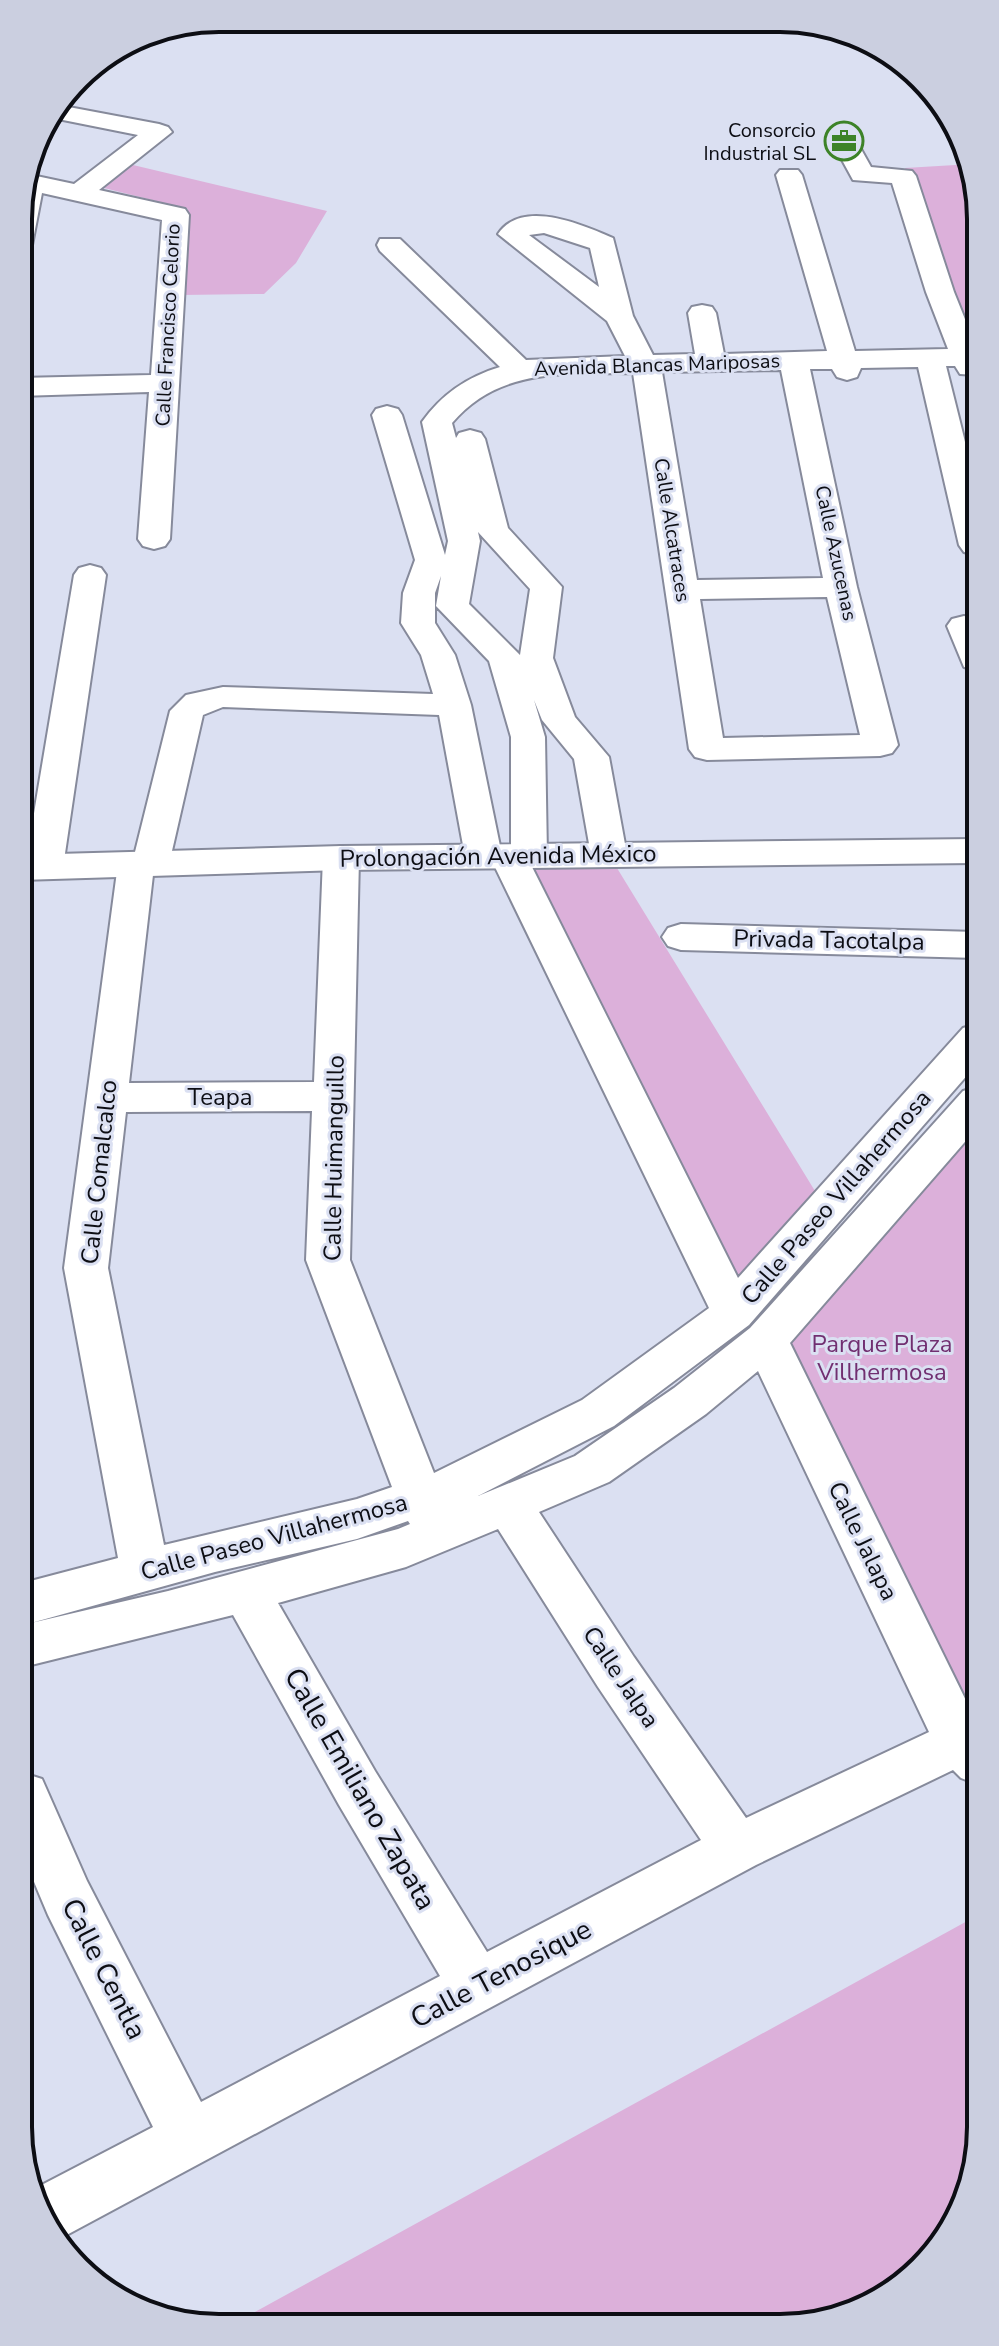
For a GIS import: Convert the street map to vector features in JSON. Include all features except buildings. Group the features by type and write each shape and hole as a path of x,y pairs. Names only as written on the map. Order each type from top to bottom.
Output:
{"main road":[{"name":"Prolongación Avenida México","path":"32,867 341,858 967,851"}],"street":[{"path":"65,113 159,132 79,193"},
{"path":"848,147 862,175 903,176 940,292 967,353"},
{"path":"789,175 844,365"},
{"name":"Calle Francisco Celorio","path":"36,184 176,215 154,539"},
{"path":"390,245 520,370"},
{"path":"702,313 711,361"},
{"name":"Calle Alcatraces","path":"619,316 656,368 720,749"},
{"name":"Avenida Blancas Mariposas","path":"609,855 591,757 559,720 536,658 546,587 493,531 465,420 475,398 533,377 711,361 797,366"},
{"name":"Avenida Blancas Mariposas","path":"506,856 528,737 505,658 452,606 464,541 437,422 453,401 488,379 520,370 574,364 656,368 967,362"},
{"path":"931,363 967,512"},
{"name":"Calle Azucenas","path":"720,749 880,745 841,587 797,366"},
{"path":"32,387 166,383"},
{"path":"387,415 431,560 419,593 418,623 438,655 506,856"},
{"path":"32,867 90,575"},
{"path":"693,590 841,587"},
{"path":"964,626 967,634"},
{"name":"Calle Comalcalco","path":"145,1571 86,1268 107,1098 143,864 187,711 198,702 223,697 454,705"},
{"name":"Calle Jalapa","path":"506,856 967,1746"},
{"name":"Calle Huimanguillo","path":"341,858 328,1260 430,1515"},
{"name":"Privada Tacotalpa","path":"681,937 967,945"},
{"name":"Calle Paseo Villahermosa","path":"800,1271 967,1051"},
{"name":"Teapa","path":"107,1098 333,1096"},
{"name":"Calle Paseo Villahermosa","path":"32,1602 357,1519 430,1515 508,1504 592,1469 690,1401 750,1326 800,1271 967,1111"},
{"name":"Calle Paseo Villahermosa","path":"32,1644 406,1547 456,1485 598,1413 711,1332 750,1326"},
{"name":"Calle Jalpa","path":"508,1504 616,1672 737,1848"},
{"name":"Calle Emiliano Zapata","path":"245,1591 357,1788 477,1987"},
{"name":"Calle Tenosique","path":"52,2211 737,1848 967,1753"},
{"name":"Calle Centla","path":"32,1815 67,1897 189,2139"}],"green space":[{"path":"133,165 327,211 296,263 264,294 181,295 188,209 104,188"},
{"path":"959,165 961,171 967,219 967,354 905,168"},
{"path":"609,855 826,1209 733,1313 508,856"},
{"name":"Parque Plaza Villhermosa","path":"967,1112 967,1750 960,1742 766,1340"},
{"path":"967,1921 967,2139 961,2175 953,2199 928,2241 903,2268 874,2289 828,2308 780,2314 251,2314"}],"place":[{"name":"Consorcio Industrial SL","path":"844,141"}]}
